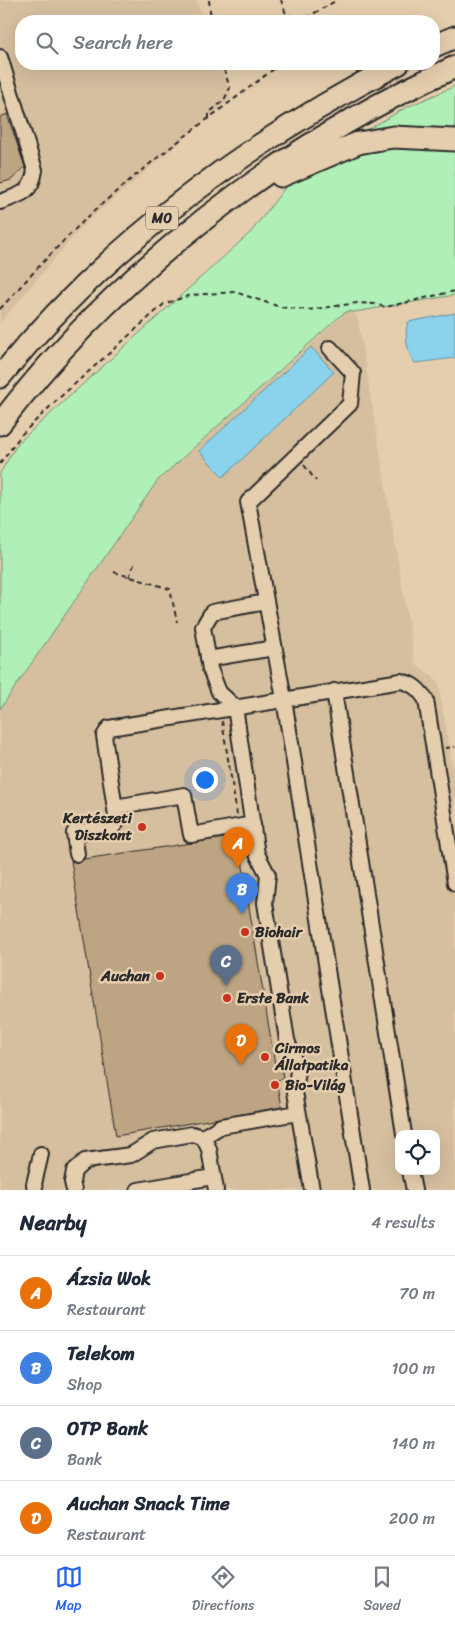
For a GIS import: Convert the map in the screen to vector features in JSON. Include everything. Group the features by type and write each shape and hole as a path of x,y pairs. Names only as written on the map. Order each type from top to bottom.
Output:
{"highway":[{"path":"440,43 455,37"},
{"name":"M0","path":"0,424 68,343 174,245 237,195 347,121 455,67"},
{"name":"M0","path":"0,377 75,296 124,250 183,200 283,128 387,70"},
{"path":"237,195 358,143 393,137 455,140"}],"lane":[{"path":"0,57 35,170 34,182 28,190 0,202"},
{"path":"330,348 353,373 350,404 248,502 284,699 362,1190"},
{"path":"266,602 212,612 203,627 208,659 219,692 235,707 260,863 268,875 265,903 286,1040 298,1071 295,1092 312,1190"},
{"path":"208,659 274,648"},
{"path":"77,854 74,833 116,826 104,736 109,728 401,681 410,683 420,690 426,700 455,883"},
{"path":"334,691 403,1130"},
{"path":"114,806 184,795 191,836 253,824"},
{"path":"203,1138 221,1126 298,1113"},
{"path":"74,1190 72,1182 74,1171 85,1160 131,1155 153,1141 192,1134 203,1138 209,1149 214,1183 138,1190"},
{"path":"35,1190 34,1184 42,1154"},
{"path":"411,1175 414,1190"}],"path":[{"path":"208,0 210,15"},
{"path":"281,0 286,14 290,15"},
{"path":"309,15 336,0"},
{"path":"209,119 209,113 224,100 230,88 224,70"},
{"path":"0,309 40,264 93,212 150,164 272,70"},
{"path":"0,464 22,435 58,399 164,304 191,295 235,292 280,307 308,310 356,303 386,307 455,291"},
{"path":"297,457 316,481"},
{"path":"129,577 135,562"},
{"path":"114,572 170,589 177,622"},
{"path":"220,709 238,827"}],"shaded area":[{"path":"0,0 196,0 202,15 15,15 15,70 221,70 232,98 84,224 0,323"},
{"path":"348,311 354,312 358,320 415,663 438,681 455,780 455,1190 0,1190 0,709 158,480"}],"green space":[{"path":"455,86 455,133 355,137 405,108"},
{"path":"419,145 455,151 455,295 354,312 348,311 340,316 158,480 0,709 0,473 18,443 251,232 288,184 380,147"}],"water":[{"path":"455,313 455,358 415,363 410,355 407,343 406,332 408,322"},
{"path":"311,347 334,372 223,477 199,451"}],"building":[{"path":"7,114 25,167 11,180 0,183 0,117"},
{"name":"Auchan","path":"238,836 244,873 250,872 253,888 246,889 275,1064 281,1063 283,1079 277,1080 282,1107 116,1136 71,861 79,863 84,859"}],"place":[{"name":"Kertészeti Diszkont","path":"142,827"},
{"name":"Ázsia Wok","path":"238,868"},
{"name":"Telekom","path":"242,914"},
{"name":"Biohair","path":"245,932"},
{"name":"Auchan","path":"160,976"},
{"name":"OTP Bank","path":"226,986"},
{"name":"Erste Bank","path":"227,998"},
{"name":"Cirmos Állatpatika","path":"265,1057"},
{"name":"Auchan Snack Time","path":"241,1065"},
{"name":"Bio-Világ","path":"275,1085"}]}
